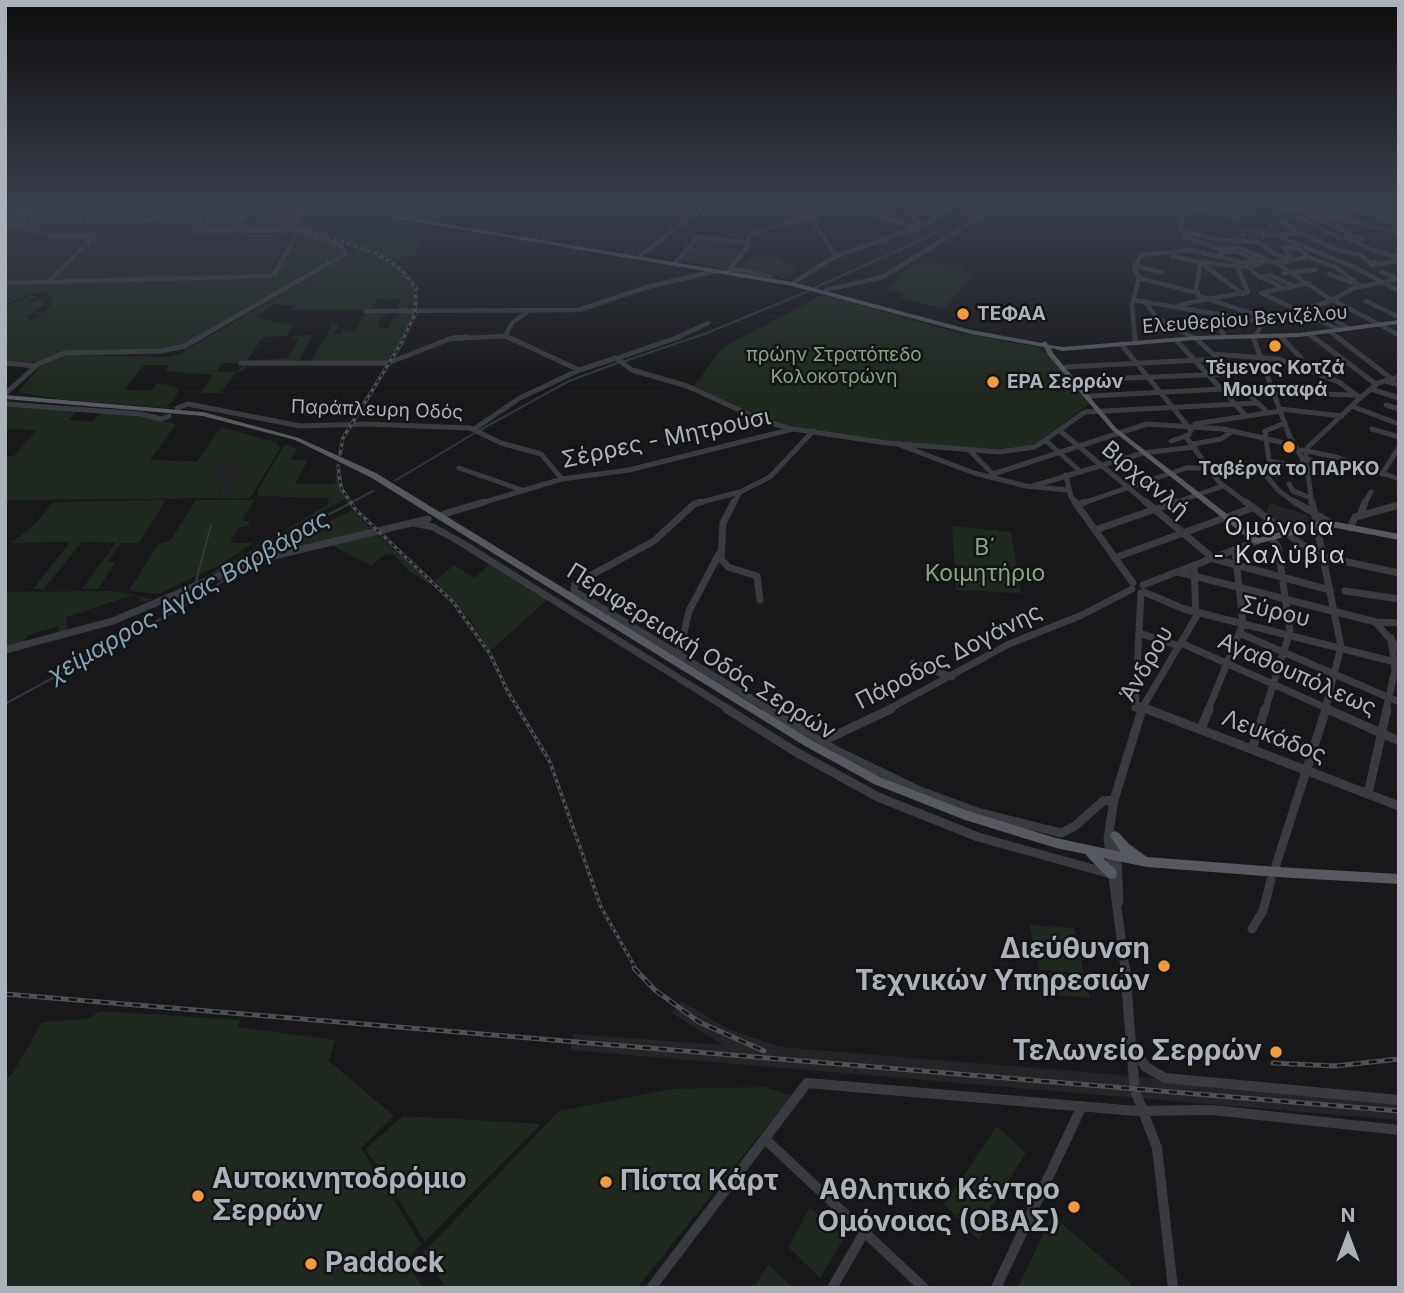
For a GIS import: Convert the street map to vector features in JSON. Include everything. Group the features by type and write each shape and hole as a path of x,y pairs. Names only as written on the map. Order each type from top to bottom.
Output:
{"main road":[{"path":"695,267 730,271"},
{"path":"710,267 802,285"},
{"path":"768,277 964,330 1048,348 1094,404"},
{"name":"Ελευθερίου Βενιζέλου","path":"823,290 1048,348 1066,349 1195,338 1308,334 1381,325 1399,320"},
{"name":"Ελευθερίου Βενιζέλου","path":"1048,348 1093,347"},
{"path":"1048,348 1120,433 1257,541 1316,525 1332,524 1399,537"},
{"path":"16,387 16,394 25,398"},
{"name":"Περιφερειακή Οδός Σερρών","path":"5,396 203,414 261,428 322,449 391,486 839,761 878,781 953,811 1020,834 1147,862 1268,876 1294,873 1399,879"},
{"path":"1115,836 1125,848 1147,862"},
{"path":"1086,850 1112,874"}],"street":[{"path":"48,282 63,267"},
{"path":"5,284 269,276 275,273 277,267"},
{"path":"5,396 36,365 64,353 150,352 185,346 322,267"},
{"path":"730,271 732,267"},
{"path":"794,282 818,267"},
{"path":"823,290 883,277 899,267"},
{"path":"1135,267 1139,278 1134,300 1135,343"},
{"path":"1140,267 1158,272"},
{"path":"1197,293 1199,267"},
{"path":"1207,267 1243,294"},
{"path":"1175,307 1217,295 1243,294 1249,290 1237,267"},
{"path":"1248,267 1259,277 1283,287"},
{"path":"1283,267 1332,300 1399,335"},
{"path":"1334,267 1359,285"},
{"path":"1352,267 1399,291"},
{"path":"1284,273 1315,270"},
{"path":"366,311 579,310 647,288 716,271"},
{"path":"1373,278 1384,273 1398,279"},
{"path":"1329,274 1359,285 1384,284 1398,279"},
{"path":"1259,277 1270,275 1292,286"},
{"path":"1139,278 1197,293 1272,320"},
{"path":"1309,283 1261,293 1303,310 1339,330"},
{"path":"1134,300 1264,322 1332,300 1359,285"},
{"path":"842,294 840,290 846,286"},
{"path":"1366,301 1399,320"},
{"path":"1077,380 1230,373 1195,338 1157,318 1145,302"},
{"path":"505,336 512,323 527,311"},
{"path":"1325,314 1349,329"},
{"path":"1212,315 1225,337"},
{"path":"1264,322 1253,337 1284,423 1306,464"},
{"path":"476,429 513,401 579,370 621,360 689,334 708,323"},
{"path":"1329,331 1396,378"},
{"path":"1308,334 1374,386 1399,398"},
{"path":"242,363 388,363 452,338 505,336 579,370"},
{"path":"1280,336 1301,358 1293,365"},
{"path":"1175,340 1246,416"},
{"path":"1121,344 1192,432 1171,441"},
{"path":"1066,367 1260,355 1342,384 1357,396"},
{"path":"621,360 632,370 687,386 761,421 793,429"},
{"path":"5,363 36,365"},
{"path":"1276,865 1336,675 1341,647 1311,498 1306,464 1308,448 1351,407 1357,396 1396,378"},
{"path":"1385,381 1399,385"},
{"path":"914,449 996,452 1028,449 1045,440 1094,404 1161,392 1222,389 1357,396"},
{"path":"1244,390 1267,412"},
{"path":"1094,404 1174,408 1257,403"},
{"path":"5,404 141,414 161,419 169,416"},
{"name":"Παράπλευρη Οδός","path":"177,408 188,404 300,426 366,424 476,429 501,443 521,446 541,454 562,479"},
{"path":"1386,405 1399,410"},
{"path":"1351,407 1399,424"},
{"path":"1187,425 1280,410 1342,416"},
{"path":"1380,417 1371,431 1399,437"},
{"path":"1284,423 1268,428 1265,432 1268,437 1269,461 1344,470"},
{"path":"993,475 1147,424 1187,425 1268,437 1385,470 1399,477"},
{"name":"Σέρρες - Μητρούσι","path":"444,514 562,479 709,455 793,429 914,449"},
{"name":"Βιρχανλή","path":"1059,430 1213,558 1238,567 1331,590"},
{"path":"1030,487 1146,452 1221,439 1233,430"},
{"path":"813,431 802,439 770,477 740,492 694,504 654,541 610,563 573,587 578,595 821,742 920,792 977,812 1057,832 1067,831 1100,803 1114,800"},
{"path":"1185,436 1223,486 1283,533 1325,560 1399,573"},
{"path":"1045,440 1081,472"},
{"path":"1294,444 1308,448"},
{"path":"1385,470 1399,447"},
{"path":"941,448 948,464"},
{"path":"914,449 982,475 993,475 1030,487 1067,490"},
{"path":"968,450 993,475"},
{"path":"1253,464 1269,477 1284,495 1314,516 1332,524"},
{"path":"1077,505 1191,467 1208,468"},
{"path":"459,468 523,490"},
{"path":"1066,475 1067,490 1132,586"},
{"path":"1095,530 1223,486"},
{"path":"1284,495 1291,487 1311,498"},
{"path":"675,654 680,650 689,611 719,553 723,523 740,492"},
{"path":"1360,516 1360,510 1371,492"},
{"path":"1350,528 1353,518 1399,505"},
{"path":"1114,558 1252,508"},
{"path":"5,650 113,621 257,560 428,519"},
{"path":"414,523 433,527 457,540 796,752 878,797 978,838 1112,874"},
{"path":"1252,749 1290,635 1278,546 1270,537"},
{"path":"1143,590 1178,572 1257,541"},
{"path":"1201,729 1242,624 1235,550"},
{"path":"719,553 728,567 757,576 760,600"},
{"name":"Άνδρου","path":"1139,705 1180,644 1197,613 1194,566"},
{"path":"1178,572 1196,579 1376,622 1399,623"},
{"name":"Σύρου","path":"1132,586 1162,602 1197,613 1397,662"},
{"name":"Πάροδος Δογάνης","path":"821,742 952,677 1009,644 1078,617 1132,586"},
{"name":"Άνδρου","path":"1114,856 1111,823 1114,800 1135,733 1139,705 1139,633 1143,590"},
{"path":"1345,591 1399,599"},
{"path":"1376,622 1399,649"},
{"name":"Αγαθουπόλεως","path":"1139,633 1180,644 1399,741"},
{"path":"1239,633 1399,702"},
{"path":"1368,794 1397,662 1390,644 1391,638"},
{"path":"913,663 952,677"},
{"name":"Λευκάδος","path":"1139,705 1399,806"},
{"path":"1111,823 1115,836 1112,874 1119,906"},
{"path":"1114,856 1135,1087 1140,1111 1157,1148 1169,1233 1173,1288"},
{"path":"1252,929 1263,911 1268,876"},
{"path":"1130,1045 1146,1067 1165,1078 1399,1100"},
{"path":"650,1288 807,1083 1140,1111 1212,1110 1399,1130"},
{"path":"996,1288 1082,1106"},
{"path":"765,1139 924,1288"},
{"path":"832,1288 865,1231"}],"shaded area":[{"path":"5,267 272,267 269,274 5,281"},
{"path":"741,267 795,269 789,279 739,270"},
{"path":"219,461 249,461 227,498 216,498 223,485 205,485"},
{"path":"1270,503 1307,515 1310,523 1283,530 1265,515"},
{"path":"682,1001 728,1029 780,1047 1399,1098 1399,1120 570,1050 573,1034 723,1045 672,1013"}],"green space":[{"path":"277,267 320,267 199,340 174,348 60,352 39,362 5,362 5,306 30,296 38,296 28,302 45,298 43,303 46,304 27,316 30,321 42,317 34,312 45,313 53,300 48,296 49,291 25,296 5,305 5,284 272,276"},
{"path":"327,267 397,267 414,288 416,305 409,304 407,310 396,310 401,299 378,298 371,310 292,310 296,306 275,304 256,316 277,323 294,324 286,336 263,337 247,361 287,358 299,339 293,338 294,336 313,335 298,362 276,366 248,366 250,363 214,363 222,364 217,372 238,371 248,364 243,371 235,373 221,393 201,393 213,375 166,371 169,365 144,365 124,390 151,391 157,383 176,387 179,390 173,402 168,404 170,408 59,399 18,392 42,365 62,355 169,357 180,354"},
{"path":"910,267 960,267 971,275 945,309 901,298 903,294 888,290"},
{"name":"πρώην Στρατόπεδο Κολοκοτρώνη","path":"823,295 955,332 1037,347 1048,355 1089,404 1033,445 994,450 884,441 798,427 754,416 693,387 723,347"},
{"path":"403,311 415,311 407,333 388,362 311,361 333,324 339,324 334,334 341,334 342,329 355,332 366,312 389,312 377,323 381,329 389,329 389,323"},
{"path":"5,406 76,411 69,420 91,422 102,413 148,417 176,424 150,460 197,462 221,427 275,442 280,448 250,498 227,499 248,461 220,461 205,484 223,484 216,498 5,500 5,458 15,455 37,430 5,429"},
{"path":"285,444 297,449 291,460 308,460 295,484 335,484 337,470 345,499 259,546 236,567 174,591 207,576 329,504 328,498 258,496 258,490"},
{"path":"166,500 139,543 121,543 108,561 115,563 98,589 82,589 116,543 82,542 44,589 33,589 70,542 11,543 33,526 54,502"},
{"path":"196,500 254,500 242,521 250,521 249,525 238,528 230,543 253,543 220,565 158,594 129,591 158,544 170,541"},
{"path":"353,510 371,530 257,559 301,535"},
{"name":"Β΄ Κοιμητήριο","path":"952,526 1011,532 1021,593 956,590"},
{"path":"375,533 430,581 430,585 409,571 394,555 386,554 371,566 331,545"},
{"path":"490,563 547,600 490,651 470,619 435,581 454,565 475,578"},
{"path":"113,591 133,595 66,617 68,631 117,617 153,600 122,617 44,639 58,634 58,626 28,635 24,642 35,641 5,649 5,592"},
{"path":"133,595 152,599 146,602"},
{"path":"1030,925 1074,928 1079,949 1034,946"},
{"path":"1035,948 1079,951 1084,973 1039,970"},
{"path":"1039,972 1085,975 1090,998 1044,994"},
{"name":"Αυτοκινητοδρόμιο Σερρών","path":"99,1011 240,1020 238,1027 335,1040 329,1061 394,1116 361,1148 421,1244 406,1261 423,1288 5,1288 5,1079 13,1073 42,1022 89,1019"},
{"name":"Πίστα Κάρτ","path":"765,1087 791,1096 637,1288 446,1288 423,1253 559,1111 672,1089"},
{"path":"403,1116 541,1124 425,1241 366,1149"},
{"path":"997,1126 1026,1153 987,1213 992,1219 979,1240 944,1204"},
{"path":"810,1208 844,1238 820,1278 788,1247"},
{"path":"1052,1215 1131,1283 1129,1288 1018,1288"},
{"path":"768,1264 793,1288 754,1288"}],"waterway":[{"name":"χείμαρρος Αγίας Βαρβάρας","path":"814,288 860,267"},
{"name":"χείμαρρος Αγίας Βαρβάρας","path":"625,361 707,333 809,291"},
{"name":"χείμαρρος Αγίας Βαρβάρας","path":"480,430 569,381 620,362"},
{"name":"χείμαρρος Αγίας Βαρβάρας","path":"396,480 475,433"},
{"name":"χείμαρρος Αγίας Βαρβάρας","path":"255,558 279,541 373,491"},
{"path":"196,581 211,525"},
{"name":"χείμαρρος Αγίας Βαρβάρας","path":"5,704 197,599 231,575"},
{"path":"190,602 193,590"}],"railway":[{"path":"340,454 343,438 402,342 415,314 416,288 398,267"},
{"path":"338,466 341,488 355,509 453,602 490,654 507,690 550,762 601,907 636,969"},
{"path":"634,968 655,990 699,1022 764,1051"},
{"path":"5,994 1399,1111"},
{"path":"1273,1063 1335,1066 1399,1059"}],"place":[{"name":"ΤΕΦΑΑ","path":"963,314"},
{"name":"Τέμενος Κοτζά Μουσταφά","path":"1275,346"},
{"name":"ΕΡΑ Σερρών","path":"993,382"},
{"name":"Ταβέρνα το ΠΑΡΚΟ","path":"1289,447"},
{"name":"Διεύθυνση Τεχνικών Υπηρεσιών","path":"1164,966"},
{"name":"Τελωνείο Σερρών","path":"1276,1052"},
{"name":"Πίστα Κάρτ","path":"606,1182"},
{"name":"Αυτοκινητοδρόμιο Σερρών","path":"198,1196"},
{"name":"Αθλητικό Κέντρο Ομόνοιας (ΟΒΑΣ)","path":"1074,1207"},
{"name":"Paddock","path":"311,1264"}],"district":[{"name":"Ομόνοια - Καλύβια","path":"1280,542"}]}
